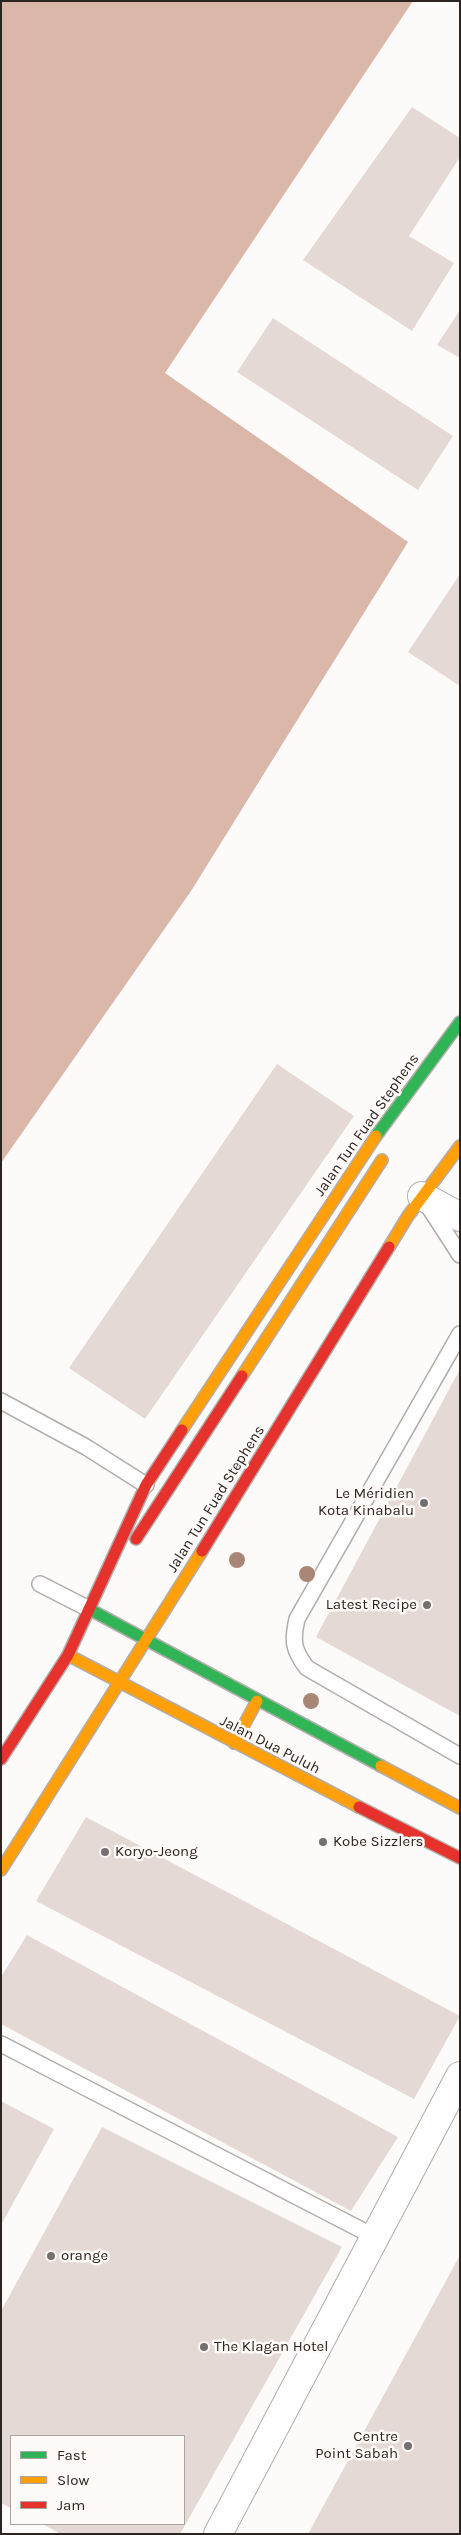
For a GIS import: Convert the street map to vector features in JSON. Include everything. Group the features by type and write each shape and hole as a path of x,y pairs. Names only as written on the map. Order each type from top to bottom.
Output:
{"main road":[{"name":"Jalan Tun Fuad Stephens","path":"1,1759 68,1655 146,1485 359,1159 460,1022"},
{"name":"Jalan Tun Fuad Stephens","path":"1,1870 120,1684 408,1216 460,1146"},
{"name":"Jalan Tun Fuad Stephens","path":"89,1609 388,1152"},
{"path":"89,1609 145,1641 460,1808"},
{"name":"Jalan Dua Puluh","path":"68,1655 120,1684 460,1858"},
{"path":"234,1743 257,1701"}],"street":[{"path":"422,1196 460,1217"},
{"path":"218,2534 460,2076"}],"lane":[{"path":"422,1196 460,1255"},
{"path":"460,1334 297,1619 293,1636 297,1655 307,1668 460,1756"},
{"path":"1,1401 86,1447 146,1485"},
{"path":"40,1584 89,1609"},
{"path":"1,2044 375,2237"}],"shaded area":[{"path":"1,1 413,1 165,373 408,542 191,891 1,1163"}],"building":[{"path":"412,107 460,138 460,157 409,236 454,263 412,331 303,260"},
{"path":"460,310 460,358 437,345"},
{"path":"273,318 453,436 418,490 237,372"},
{"path":"460,574 460,686 408,652"},
{"path":"277,1064 354,1116 145,1419 69,1368"},
{"name":"Le Méridien Kota Kinabalu","path":"460,1369 460,1716 316,1637"},
{"path":"86,1817 460,2016 414,2099 36,1901"},
{"path":"27,1935 398,2137 351,2211 1,2024 1,1977"},
{"path":"1,2101 54,2129 1,2225"},
{"path":"102,2127 342,2247 180,2534 61,2534 44,2525 185,2525 185,2435 10,2435 10,2508 1,2503 1,2311"},
{"name":"Centre Point Sabah","path":"460,2255 460,2534 308,2534 404,2358"}],"traffic: fast":[{"path":"376,1136 460,1022"},
{"path":"89,1609 381,1766"}],"traffic: slow":[{"path":"182,1430 376,1136"},
{"path":"389,1247 408,1216 460,1146"},
{"path":"242,1376 382,1160"},
{"path":"1,1870 202,1551"},
{"path":"68,1655 359,1807"},
{"path":"234,1743 257,1701"},
{"path":"381,1766 460,1808"}],"traffic: jam":[{"path":"202,1551 389,1247"},
{"path":"136,1539 242,1376"},
{"path":"1,1759 68,1655 146,1485 182,1430"},
{"path":"359,1807 460,1858"}],"place":[{"name":"Le Méridien Kota Kinabalu","path":"424,1503"},
{"name":"Latest Recipe","path":"427,1605"},
{"name":"Kobe Sizzlers","path":"323,1842"},
{"name":"Koryo-Jeong","path":"105,1852"},
{"name":"orange","path":"51,2256"},
{"name":"The Klagan Hotel","path":"204,2347"},
{"name":"Centre Point Sabah","path":"408,2446"}]}
